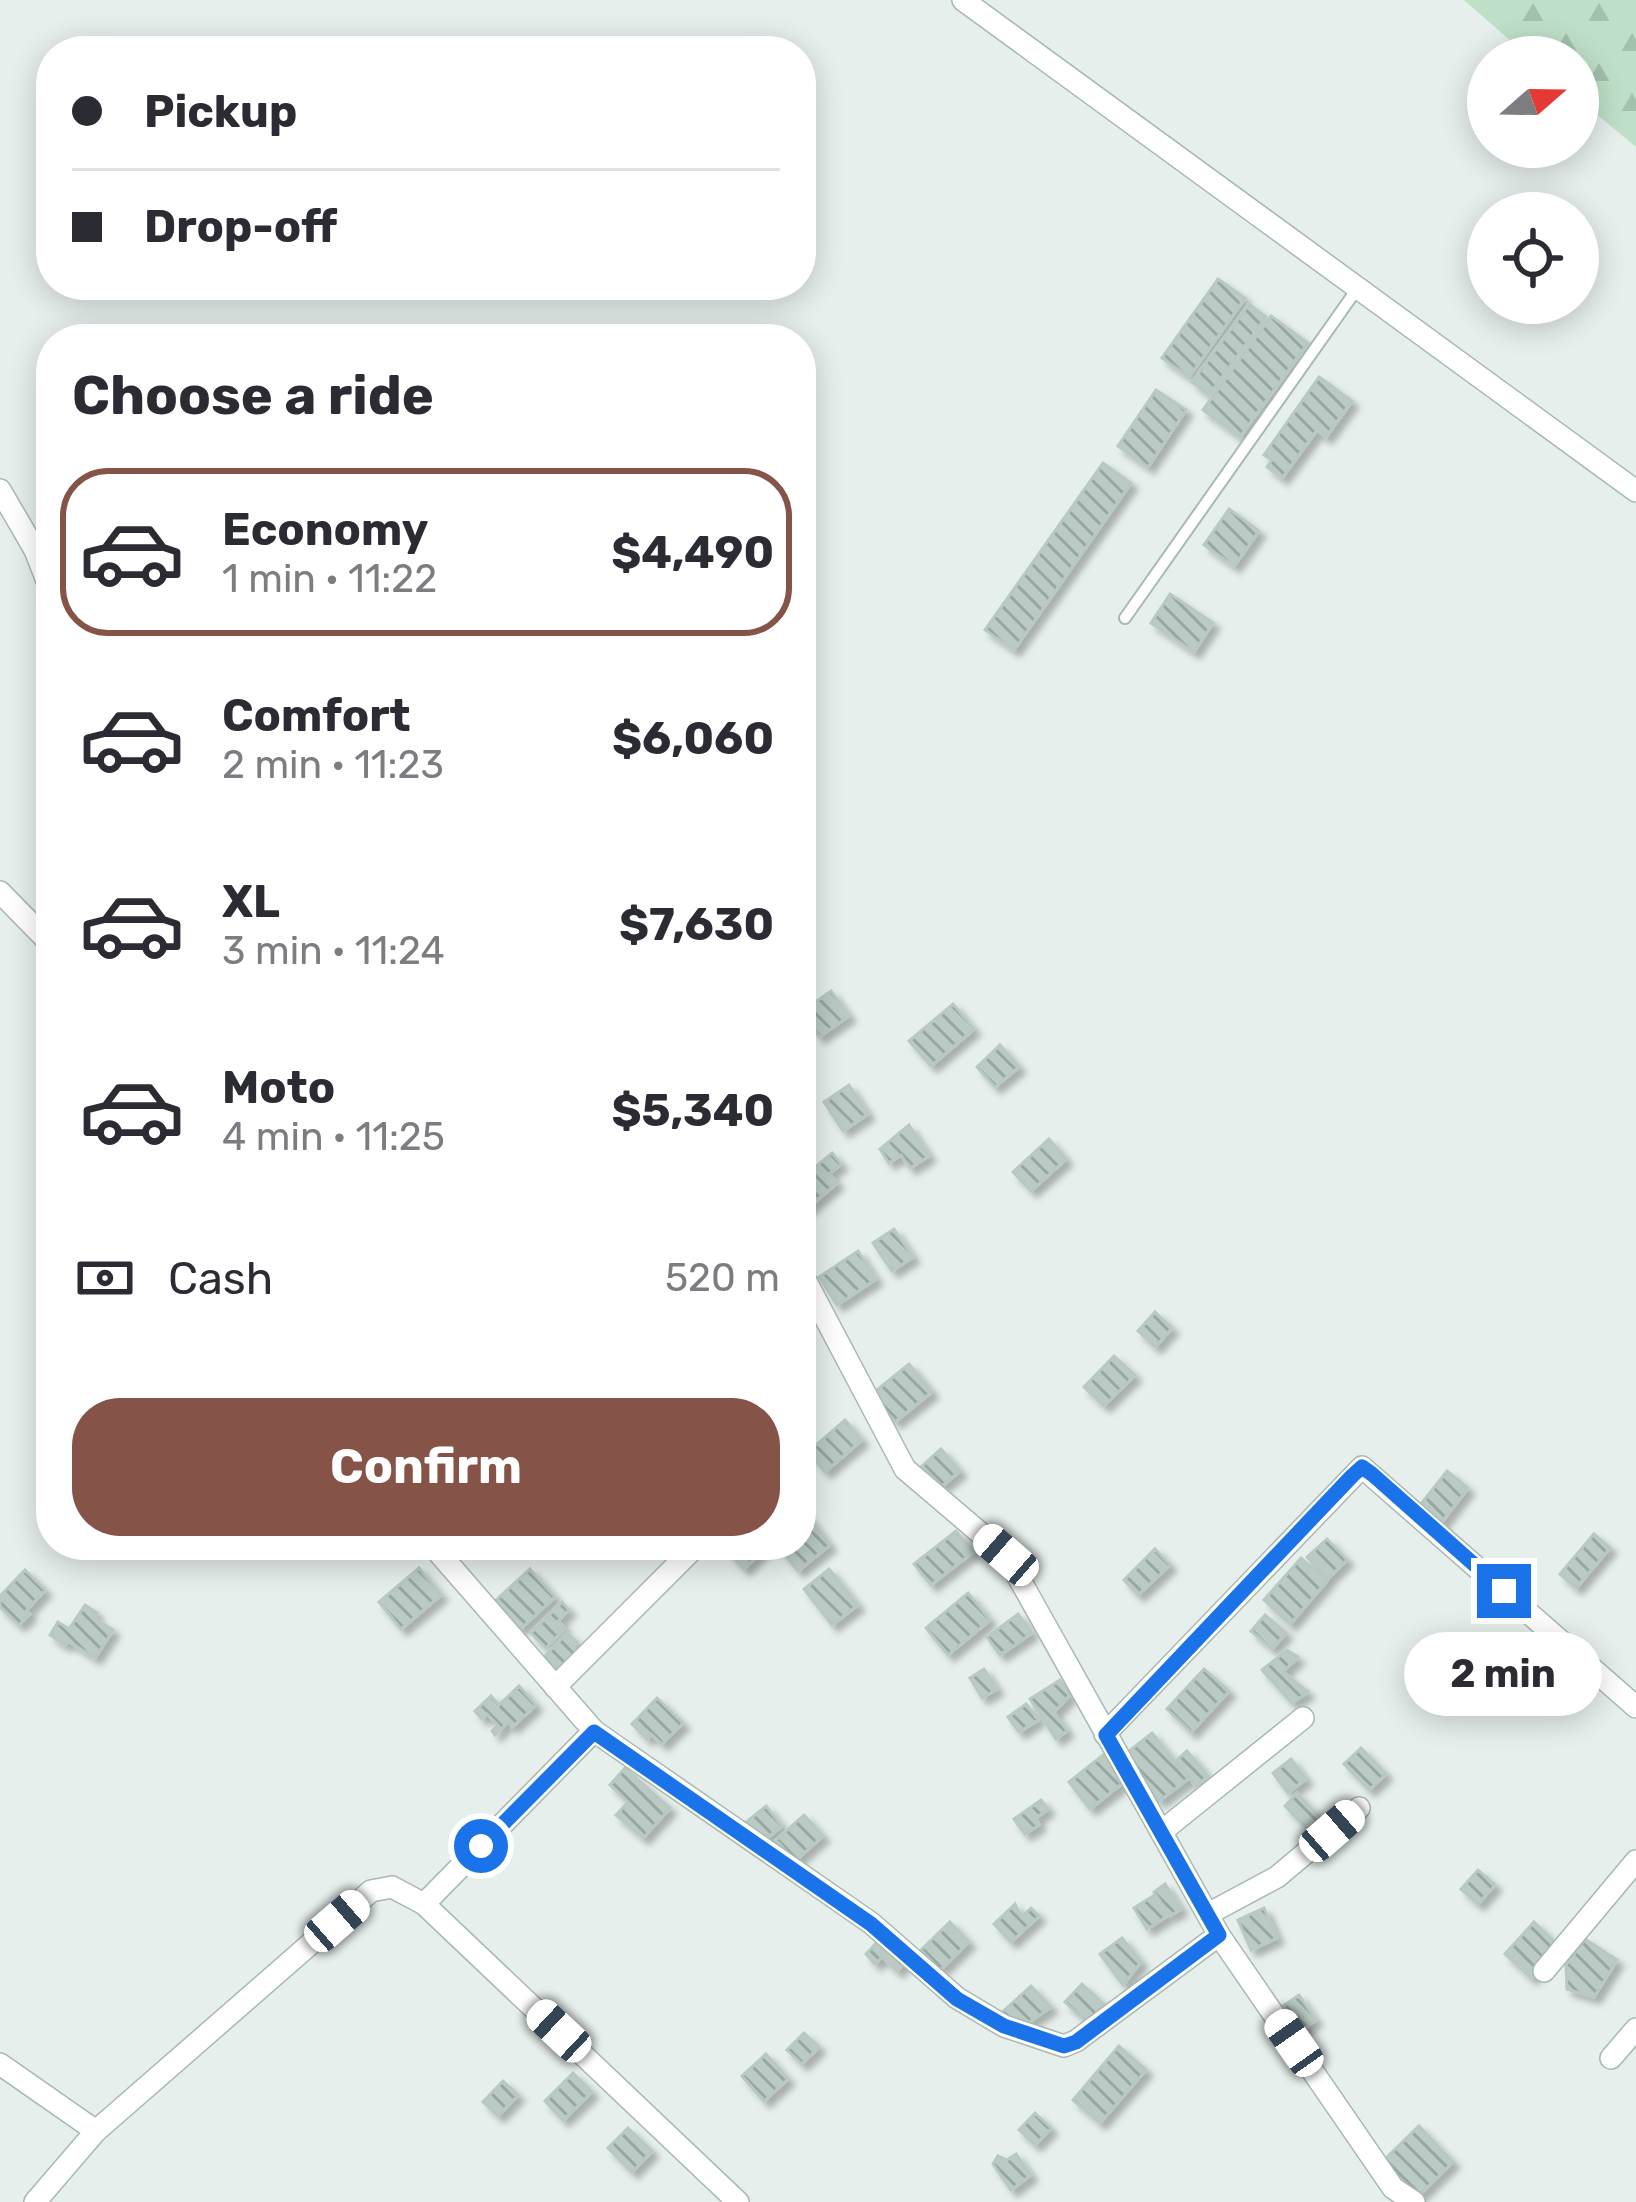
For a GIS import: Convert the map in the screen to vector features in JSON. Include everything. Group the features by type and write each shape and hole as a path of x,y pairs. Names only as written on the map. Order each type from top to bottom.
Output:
{"street":[{"path":"963,0 1636,490"},
{"path":"0,490 36,553"},
{"path":"0,892 36,929"},
{"path":"816,1300 905,1469 1006,1555 1214,1925 1393,2188 1414,2202"},
{"path":"1106,1735 1362,1467 1636,1707"},
{"path":"445,1560 594,1732 871,1924 957,1999 1004,2026 1064,2046 1076,2042 1359,1808"},
{"path":"555,1687 682,1560"},
{"path":"1161,1832 1303,1718"},
{"path":"424,1904 594,1732"},
{"path":"1544,1971 1636,1861"},
{"path":"35,2202 95,2131 371,1891 392,1887 424,1904 738,2202"},
{"path":"1611,2058 1636,2029"},
{"path":"0,2064 95,2131"}],"lane":[{"path":"1125,618 1359,286"}],"green space":[{"path":"1464,0 1636,0 1636,147 1599,116 1599,36 1505,36"}],"building":[{"path":"1218,279 1245,298 1189,377 1162,358"},
{"path":"1249,304 1266,317 1209,395 1192,382"},
{"path":"1271,316 1308,343 1240,437 1203,410"},
{"path":"1319,377 1352,401 1326,437 1317,430 1282,478 1267,467 1272,460 1264,455"},
{"path":"1156,390 1186,410 1148,467 1118,446"},
{"path":"1103,463 1131,483 1014,650 985,630"},
{"path":"1229,509 1259,531 1234,566 1204,545"},
{"path":"1170,594 1213,623 1194,652 1151,623"},
{"path":"831,991 849,1016 819,1037 816,1002"},
{"path":"953,1004 974,1029 931,1066 909,1041"},
{"path":"1000,1045 1019,1067 995,1087 977,1067"},
{"path":"849,1085 868,1114 843,1131 824,1102"},
{"path":"909,1125 929,1156 910,1168 901,1155 889,1163 880,1149"},
{"path":"1049,1139 1066,1159 1031,1191 1013,1172"},
{"path":"832,1153 841,1164 829,1174 837,1183 816,1201 816,1166"},
{"path":"894,1229 913,1257 892,1271 873,1243"},
{"path":"858,1251 876,1279 837,1305 819,1277"},
{"path":"1155,1312 1172,1328 1155,1347 1138,1331"},
{"path":"1114,1356 1135,1375 1104,1406 1084,1387"},
{"path":"909,1364 932,1392 895,1422 872,1394"},
{"path":"845,1420 862,1440 825,1472 816,1461 816,1445"},
{"path":"941,1449 960,1471 941,1487 922,1466"},
{"path":"1447,1471 1468,1488 1439,1526 1417,1509"},
{"path":"816,1527 830,1545 816,1556"},
{"path":"956,1531 973,1552 931,1585 914,1564"},
{"path":"1594,1534 1610,1548 1576,1588 1560,1574"},
{"path":"1327,1539 1347,1560 1327,1579 1307,1557"},
{"path":"1155,1549 1170,1565 1138,1595 1124,1580"},
{"path":"1301,1558 1327,1581 1290,1624 1264,1600"},
{"path":"789,1560 812,1560 798,1571"},
{"path":"419,1568 441,1595 401,1629 379,1602"},
{"path":"530,1569 555,1597 520,1629 495,1601"},
{"path":"829,1569 858,1605 832,1625 804,1589"},
{"path":"25,1570 45,1590 19,1625 0,1607 0,1596"},
{"path":"968,1593 990,1620 948,1655 926,1628"},
{"path":"562,1602 569,1610 558,1621 565,1628 546,1648 531,1633"},
{"path":"85,1605 97,1613 94,1618 113,1630 95,1658 50,1635 58,1622 69,1629"},
{"path":"1018,1614 1032,1633 1000,1655 987,1637"},
{"path":"1265,1615 1286,1633 1272,1649 1251,1631"},
{"path":"567,1633 577,1642 573,1646 579,1653 562,1672 545,1656"},
{"path":"1287,1650 1298,1657 1283,1672 1308,1692 1292,1703 1262,1670"},
{"path":"984,1669 997,1689 982,1698 970,1678"},
{"path":"1204,1669 1229,1691 1191,1732 1167,1709"},
{"path":"1060,1680 1070,1695 1054,1712 1067,1731 1056,1739 1030,1699"},
{"path":"519,1686 536,1705 495,1735 492,1731 498,1725 487,1714 482,1719 475,1711 491,1696 499,1705"},
{"path":"657,1698 683,1723 662,1744 651,1734 647,1739 632,1724"},
{"path":"1026,1704 1038,1720 1019,1732 1008,1717"},
{"path":"1152,1733 1188,1779 1159,1801 1124,1755"},
{"path":"1361,1748 1386,1774 1369,1790 1344,1764"},
{"path":"1187,1751 1208,1776 1196,1786 1176,1761"},
{"path":"1103,1755 1124,1782 1090,1809 1069,1782"},
{"path":"1291,1759 1306,1779 1288,1793 1273,1773"},
{"path":"625,1768 670,1808 643,1838 616,1815 628,1802 610,1785"},
{"path":"1297,1793 1320,1818 1309,1831 1285,1806"},
{"path":"1041,1800 1048,1809 1036,1818 1039,1825 1025,1834 1014,1819"},
{"path":"766,1806 782,1826 760,1844 744,1824"},
{"path":"804,1815 823,1836 795,1861 776,1840"},
{"path":"1478,1870 1495,1885 1478,1904 1461,1889"},
{"path":"1165,1884 1181,1909 1170,1916 1154,1892"},
{"path":"1153,1896 1166,1917 1147,1929 1134,1908"},
{"path":"1015,1904 1021,1917 1031,1908 1039,1916 1011,1942 994,1924"},
{"path":"1264,1908 1277,1938 1251,1950 1238,1920"},
{"path":"950,1922 969,1942 940,1970 921,1950"},
{"path":"1534,1922 1560,1947 1531,1978 1505,1954"},
{"path":"882,1937 906,1961 897,1971 882,1957 875,1964 866,1954"},
{"path":"1122,1938 1141,1962 1123,1985 1100,1954"},
{"path":"1585,1939 1617,1960 1594,1997 1567,1989 1566,1965"},
{"path":"1082,1984 1107,2007 1090,2025 1065,2002"},
{"path":"1031,1986 1051,2007 1025,2025 1018,2018 1009,2025 999,2015"},
{"path":"1299,1995 1316,2020 1293,2036 1276,2011"},
{"path":"804,2033 819,2047 802,2064 787,2050"},
{"path":"1119,2046 1146,2070 1100,2123 1073,2100"},
{"path":"766,2054 788,2079 764,2101 742,2076"},
{"path":"573,2073 592,2092 563,2120 545,2101"},
{"path":"503,2081 518,2095 498,2116 483,2102"},
{"path":"1035,2113 1051,2128 1035,2145 1019,2130"},
{"path":"1419,2126 1453,2162 1416,2198 1382,2162"},
{"path":"628,2128 652,2151 632,2172 608,2148"},
{"path":"1016,2154 1031,2175 1011,2190 993,2164 998,2156 1007,2160"}],"route":[{"path":"481,1846 594,1732 871,1924 957,1999 1004,2026 1064,2046 1076,2042 1219,1935 1106,1735 1352,1476 1362,1467 1372,1474 1504,1591"}]}
